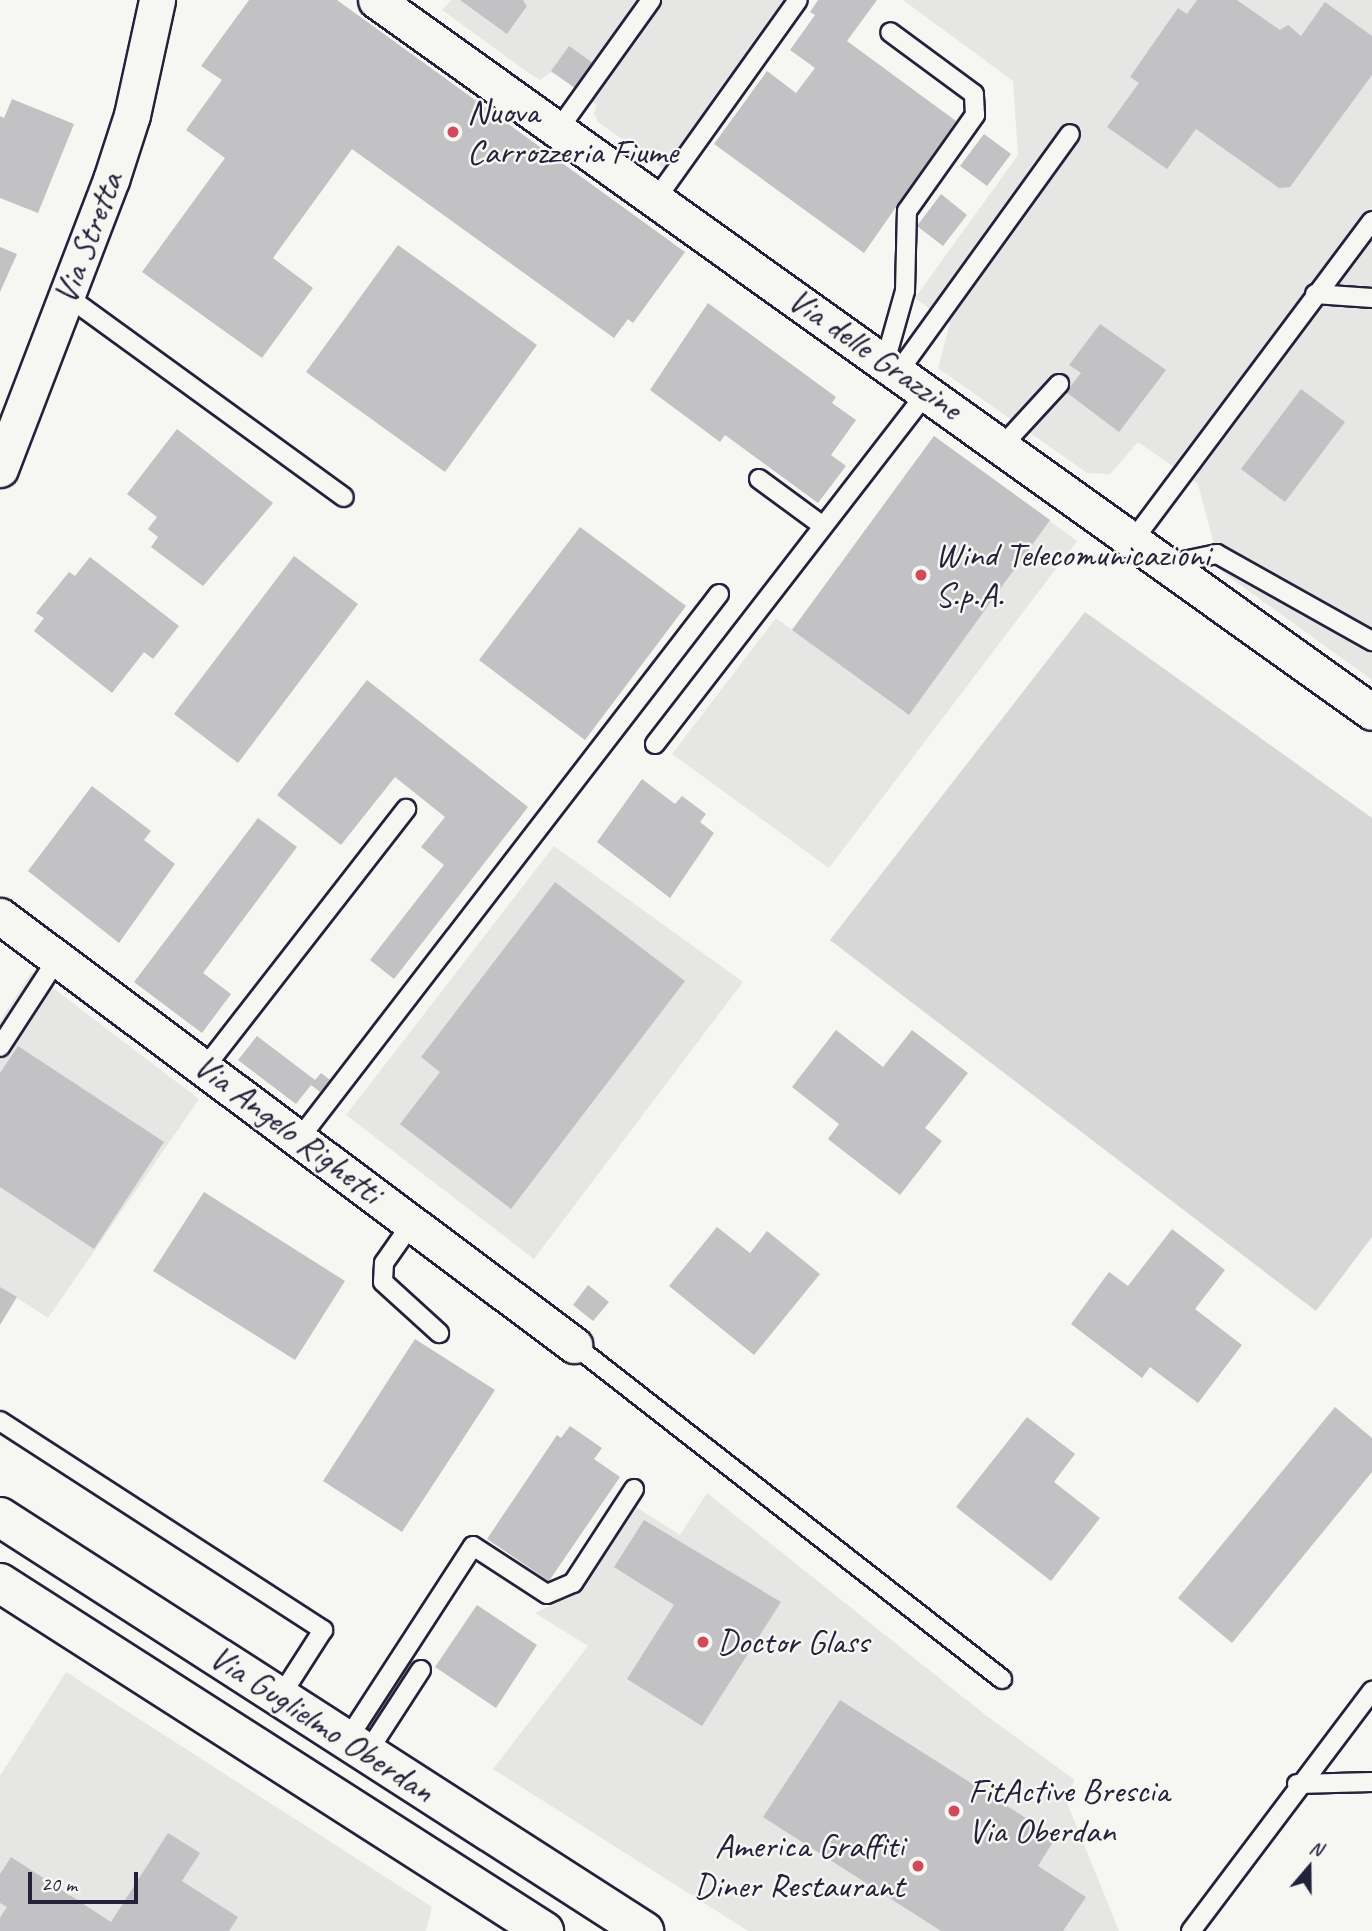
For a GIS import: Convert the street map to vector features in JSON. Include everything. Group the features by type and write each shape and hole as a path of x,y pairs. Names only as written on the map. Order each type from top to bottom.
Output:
{"main road":[{"name":"Via Guglielmo Oberdan","path":"0,1517 644,1931"},
{"name":"Via Guglielmo Oberdan","path":"0,1583 544,1931"}],"street":[{"name":"Via Stretta","path":"0,469 67,296 132,115 157,0"},
{"name":"Via delle Grazzine","path":"376,0 1134,538 1372,712"},
{"name":"Via Angelo Righetti","path":"0,916 60,956 574,1345"}],"lane":[{"path":"558,130 651,0"},
{"path":"656,199 798,0"},
{"path":"890,32 974,94 975,115 907,211 905,291 892,366"},
{"path":"892,366 1070,134"},
{"path":"1134,538 1372,221"},
{"path":"1315,294 1372,298"},
{"path":"67,296 344,497"},
{"path":"1003,445 1059,384"},
{"path":"655,744 927,392"},
{"path":"759,479 823,526"},
{"path":"1169,564 1217,554 1372,641"},
{"path":"299,1139 719,594"},
{"path":"206,1066 406,809"},
{"path":"0,1048 60,956"},
{"path":"412,1223 384,1262 383,1282 439,1332"},
{"path":"574,1345 1002,1678"},
{"path":"0,1421 323,1630 280,1697"},
{"path":"357,1747 472,1546 547,1594 573,1583 634,1489"},
{"path":"357,1747 421,1670"},
{"path":"1191,1931 1297,1784 1372,1691"},
{"path":"1297,1784 1372,1782"}],"shaded area":[{"path":"451,0 786,0 664,169 598,122 594,113 597,105 575,88 551,72 540,80 442,10"},
{"path":"903,0 1372,0 1372,680 1221,571 1198,484 1138,442 1110,474 1087,473 938,368 950,323 915,298 1018,155 1013,81"},
{"path":"934,436 1077,541 829,868 672,754 776,618 792,630"},
{"path":"1085,612 1372,818 1372,1237 1316,1311 830,940"},
{"path":"554,846 743,982 534,1259 346,1115"},
{"path":"32,972 199,1099 48,1318 0,1287 0,1021"},
{"path":"707,1493 988,1717 1075,1780 1065,1798 1119,1931 748,1931 493,1769 588,1646 535,1613 581,1590 636,1507 680,1535"},
{"path":"66,1672 432,1907 426,1931 0,1931 0,1776"}],"building":[{"path":"249,0 337,0 685,252 633,323 628,319 614,338 352,149 273,258 313,288 262,358 142,272 225,158 186,130 222,80 201,66"},
{"path":"460,0 523,0 527,6 507,34"},
{"path":"818,0 877,0 847,41 956,121 864,253 714,144 767,71 796,93 815,68 790,50 815,15 810,12"},
{"path":"1197,0 1237,0 1280,30 1288,25 1301,36 1325,2 1372,36 1372,75 1290,187 1279,188 1196,129 1167,169 1107,127 1139,83 1130,77 1178,8 1187,14"},
{"path":"569,46 593,63 575,88 551,71"},
{"path":"12,99 74,124 38,213 0,198 0,116 4,118"},
{"path":"984,134 1011,154 987,186 960,166"},
{"path":"941,194 967,215 943,246 917,226"},
{"path":"398,245 537,345 445,472 306,372"},
{"path":"0,247 17,254 0,292"},
{"path":"708,303 836,397 832,403 856,420 831,455 846,466 818,503 725,435 720,442 650,390"},
{"path":"1100,324 1166,370 1119,432 1066,392 1081,373 1069,365"},
{"path":"1301,389 1345,422 1285,502 1241,469"},
{"path":"177,429 273,503 203,586 151,547 158,537 148,529 157,517 127,494"},
{"name":"Wind Telecomunicazioni S.p.A.","path":"934,436 1050,520 909,715 792,630"},
{"path":"580,527 686,606 585,740 479,660"},
{"path":"294,556 358,604 238,763 174,714"},
{"path":"90,557 179,626 153,659 144,652 112,693 34,631 44,618 36,613 69,572 75,576"},
{"path":"367,680 528,807 394,979 370,960 444,865 421,847 445,817 395,777 341,845 277,795"},
{"path":"642,779 675,804 682,796 706,814 700,822 714,833 670,898 597,842"},
{"path":"92,786 151,831 144,840 175,864 119,943 28,871"},
{"path":"258,818 297,847 203,973 231,994 202,1033 134,982"},
{"path":"555,882 685,981 511,1209 400,1124 440,1072 421,1057"},
{"path":"836,1030 883,1067 912,1030 968,1073 925,1128 942,1141 900,1195 828,1139 839,1124 792,1087"},
{"path":"257,1036 315,1080 321,1073 330,1080 320,1092 311,1085 296,1104 238,1060"},
{"path":"18,1046 164,1142 94,1249 0,1187 0,1073"},
{"path":"204,1192 345,1281 295,1360 153,1271"},
{"path":"717,1227 750,1253 767,1231 820,1274 754,1355 669,1286"},
{"path":"1172,1229 1225,1270 1195,1309 1242,1345 1198,1403 1150,1367 1142,1378 1071,1324 1109,1272 1128,1286"},
{"path":"588,1285 609,1302 593,1321 573,1305"},
{"path":"0,1287 17,1297 0,1325"},
{"path":"415,1339 495,1390 402,1532 323,1481"},
{"path":"1335,1407 1372,1438 1372,1472 1232,1643 1178,1598"},
{"path":"1027,1417 1075,1454 1054,1482 1100,1518 1051,1581 956,1507"},
{"path":"570,1426 602,1448 594,1459 620,1477 549,1581 487,1539 557,1435 561,1438"},
{"name":"Doctor Glass","path":"644,1520 781,1602 702,1726 627,1679 674,1605 614,1567"},
{"path":"477,1605 537,1645 496,1708 435,1667"},
{"path":"840,1700 1056,1837 1038,1866 1086,1897 1063,1931 941,1931 763,1817"},
{"path":"168,1833 200,1853 182,1881 238,1917 229,1931 0,1931 0,1918 7,1907 0,1903 0,1874 11,1857 111,1922"}],"place":[{"name":"Nuova Carrozzeria Fiume","path":"453,132"},
{"name":"Wind Telecomunicazioni S.p.A.","path":"921,575"},
{"name":"Doctor Glass","path":"703,1642"},
{"name":"FitActive Brescia Via Oberdan","path":"954,1811"},
{"name":"America Graffiti Diner Restaurant","path":"918,1866"}]}
